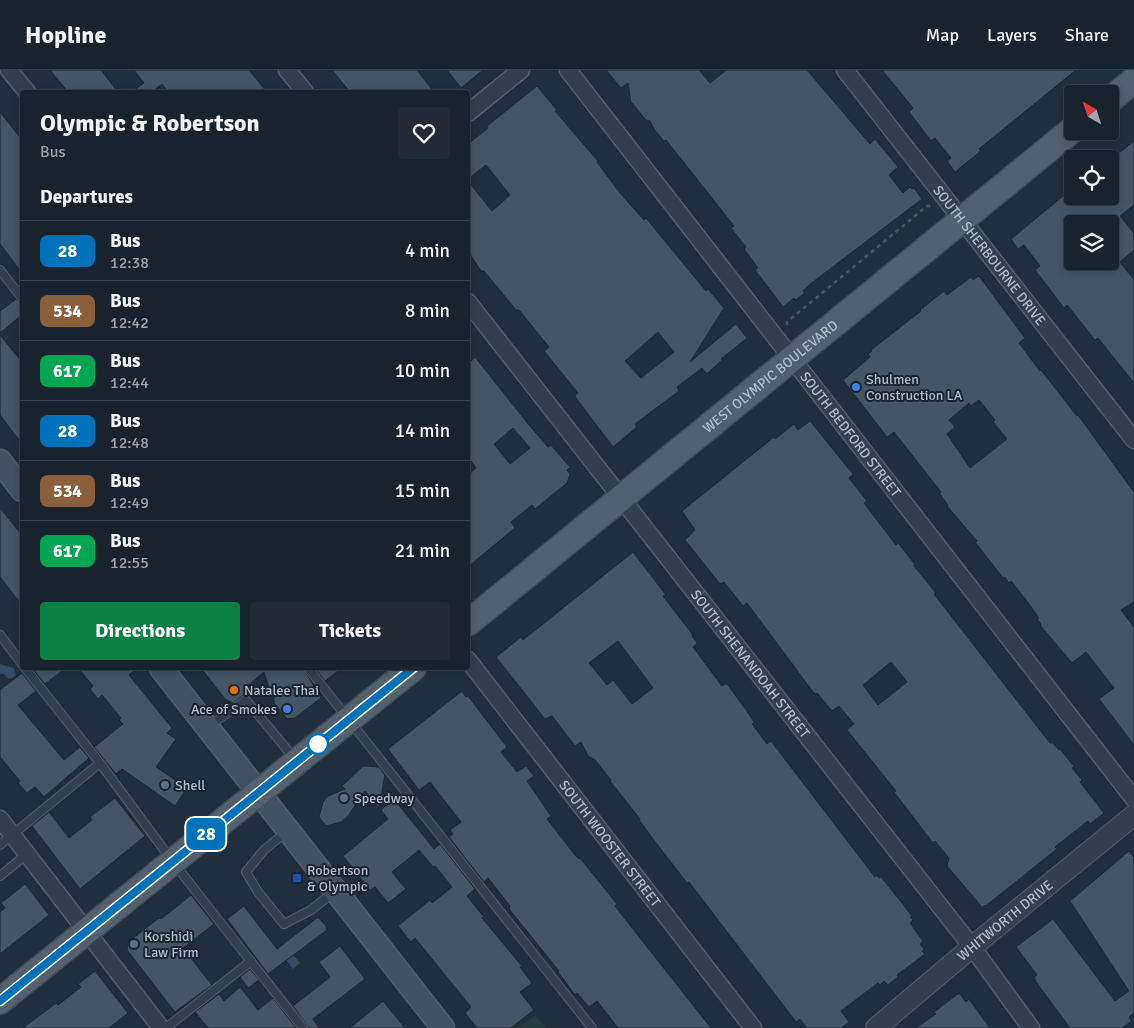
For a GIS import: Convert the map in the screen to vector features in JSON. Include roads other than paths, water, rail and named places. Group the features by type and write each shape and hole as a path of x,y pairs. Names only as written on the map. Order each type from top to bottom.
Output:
{"main road":[{"path":"1119,91 1131,78"},
{"name":"WEST OLYMPIC BOULEVARD","path":"470,621 1064,137"},
{"path":"0,461 20,482"},
{"path":"163,670 442,1028"},
{"path":"0,1001 410,670"}],"street":[{"path":"9,70 25,90"},
{"path":"287,70 303,90"},
{"path":"470,112 521,70"},
{"name":"SOUTH BEDFORD STREET","path":"568,70 1134,799"},
{"name":"SOUTH SHERBOURNE DRIVE","path":"845,70 1134,440"},
{"name":"SOUTH SHENANDOAH STREET","path":"470,305 972,947 1028,1027"},
{"name":"SOUTH WOOSTER STREET","path":"470,663 753,1028"},
{"name":"WHITWORTH DRIVE","path":"876,1028 1134,815"},
{"path":"0,820 6,840 26,854 161,1028"}],"lane":[{"path":"0,270 20,295"},
{"path":"0,636 20,661"},
{"path":"27,670 303,1028"},
{"path":"310,670 592,1028"},
{"path":"208,727 246,700 297,761"},
{"path":"6,840 100,764"},
{"path":"288,830 264,850 246,872 258,892 284,924 315,908 336,891"},
{"path":"0,876 26,854"},
{"path":"166,1028 251,961"}],"water":[{"path":"0,664 14,668 16,675 9,679 4,674 0,674"},
{"path":"277,949 292,954 300,963 293,969"}],"place":[{"name":"Shulmen Construction LA","path":"856,387"},
{"name":"Natalee Thai","path":"234,690"},
{"name":"Ace of Smokes","path":"287,709"},
{"name":"Shell","path":"165,785"},
{"name":"Speedway","path":"344,798"},
{"name":"Robertson & Olympic","path":"297,878"},
{"name":"Korshidi Law Firm","path":"134,944"}]}
